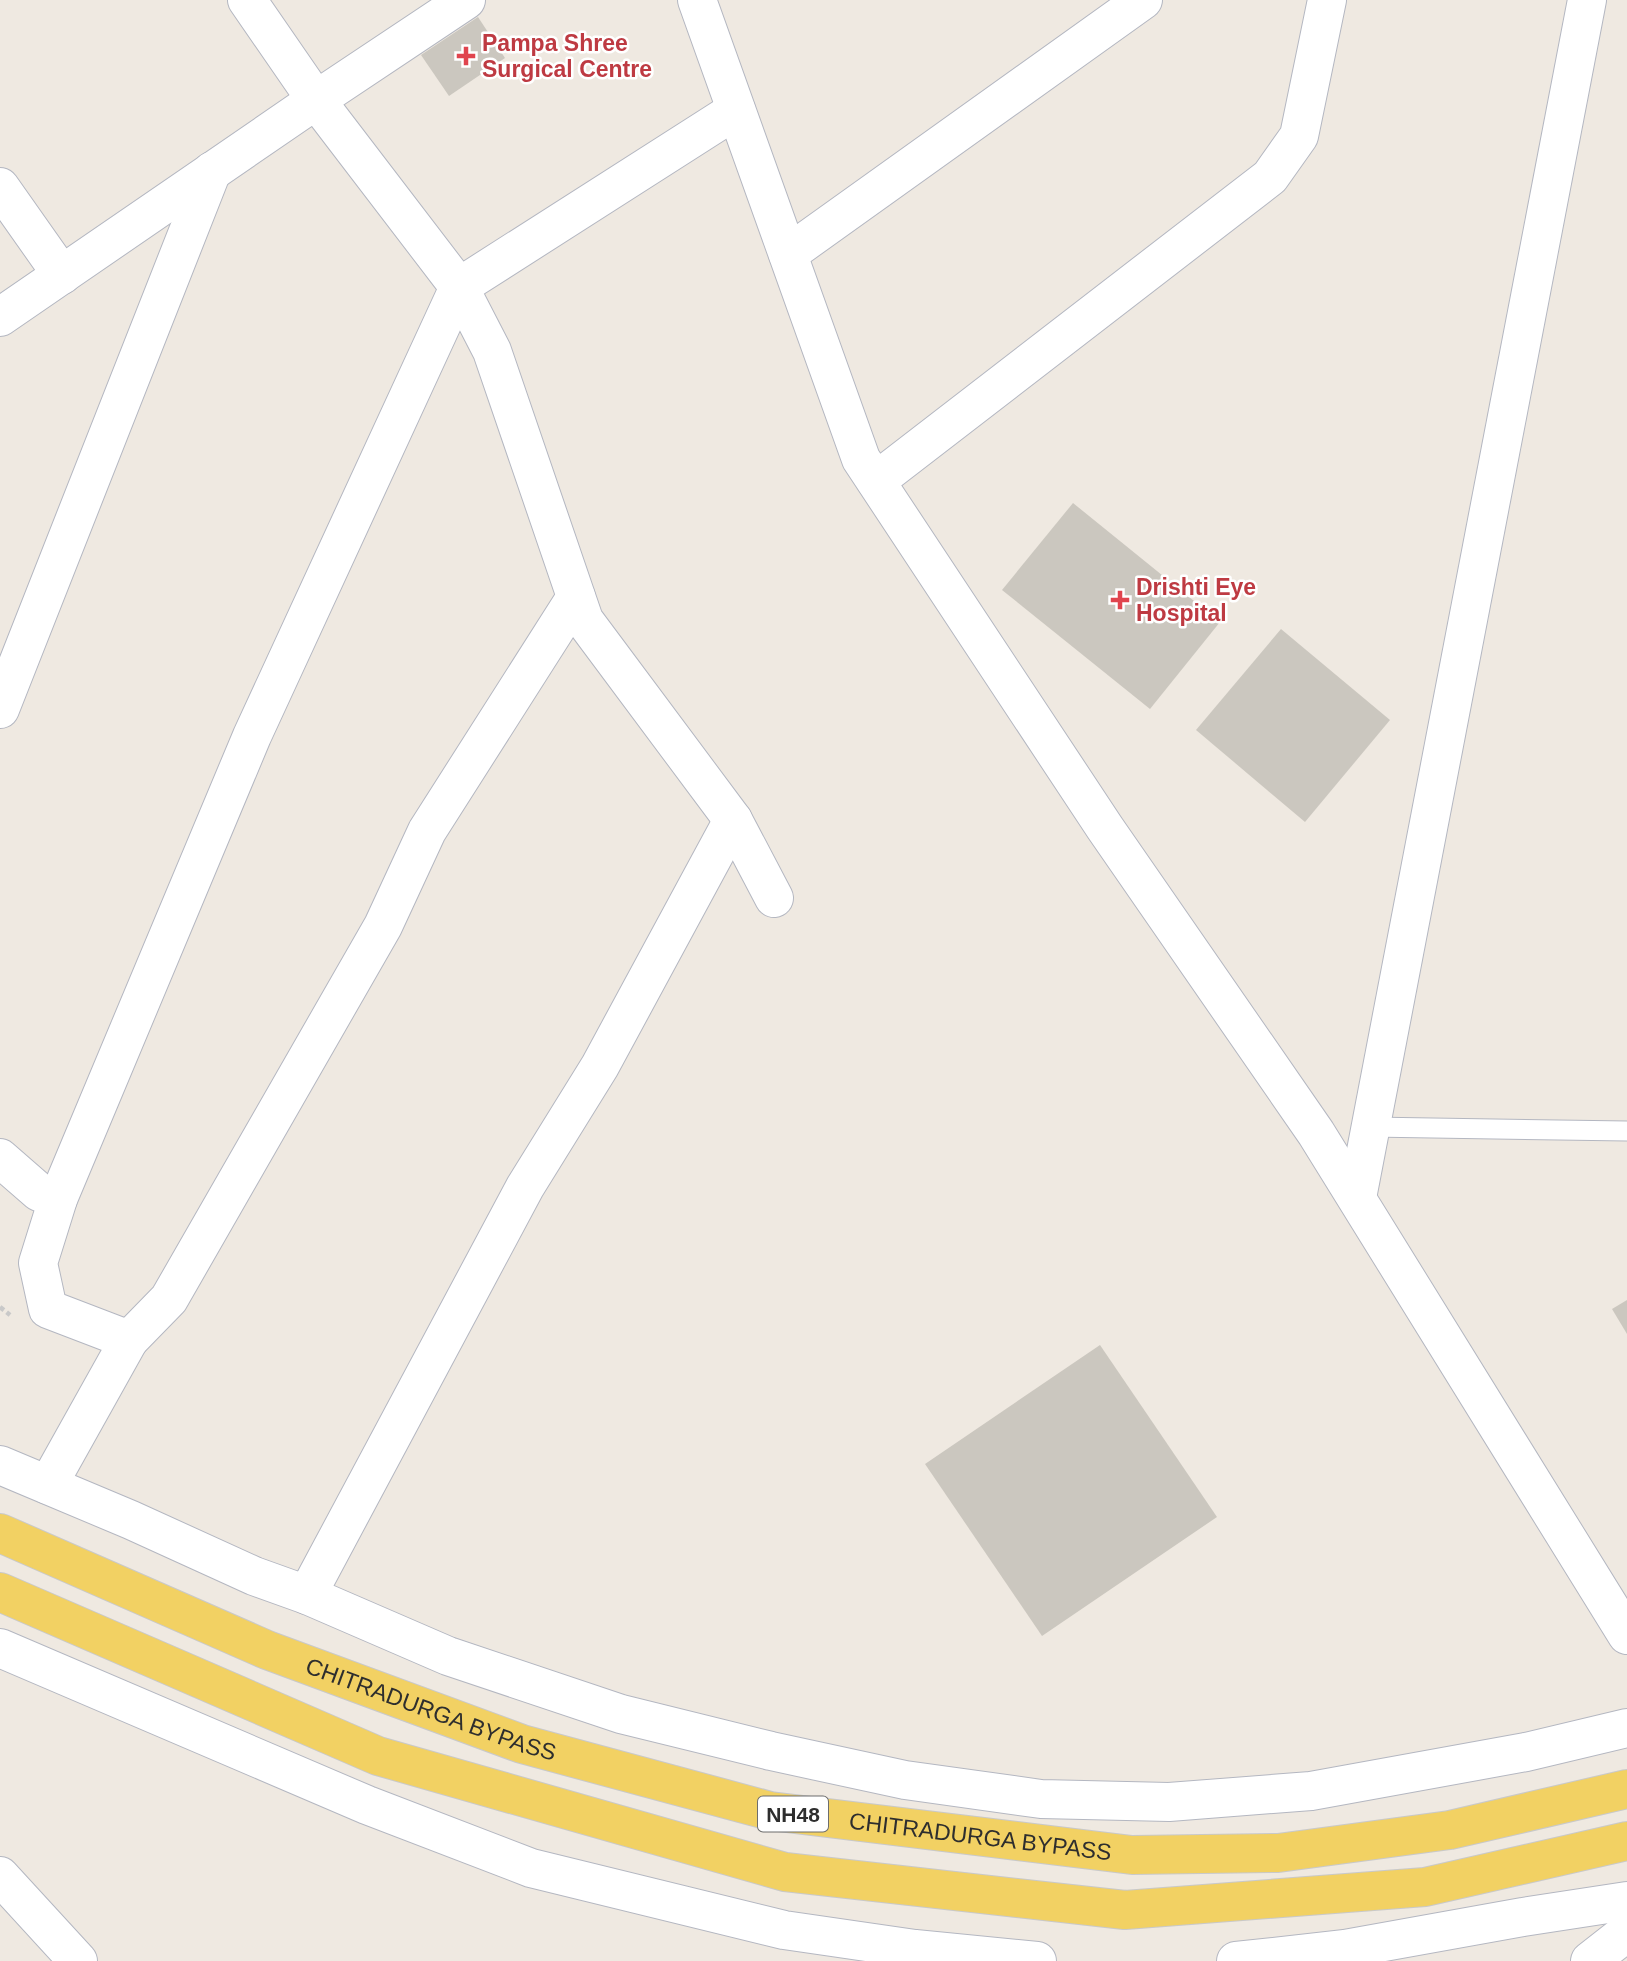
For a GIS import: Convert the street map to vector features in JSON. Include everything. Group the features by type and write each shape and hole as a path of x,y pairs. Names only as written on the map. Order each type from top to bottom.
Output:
{"main road":[{"name":"CHITRADURGA BYPASS","path":"0,1533 267,1650 522,1744 770,1811 1132,1855 1278,1853 1450,1830 1627,1789"},
{"name":"NH48","path":"0,1592 378,1756 785,1872 1125,1910 1424,1887 1627,1841"}],"street":[{"path":"247,0 316,100 459,286 492,351 584,620 733,820 774,898"},
{"path":"0,317 466,0"},
{"path":"697,0 861,459 1105,828 1317,1133 1627,1635"},
{"path":"876,481 1270,177 1299,136 1327,0"},
{"path":"1357,1198 1587,0"},
{"path":"788,254 1136,2"},
{"path":"130,1340 48,1309 38,1263 58,1199 252,736 459,286 736,110"},
{"path":"0,709 212,171"},
{"path":"0,187 62,275"},
{"path":"48,1485 130,1340 169,1299 383,926 427,831 576,597"},
{"path":"307,1595 525,1186 600,1066 733,820"},
{"path":"0,1158 39,1192 58,1199"},
{"path":"0,1465 254,1576 307,1595 448,1656 621,1714 771,1752 905,1780 1041,1799 1169,1802 1311,1791 1526,1752 1627,1728"},
{"path":"0,1648 367,1805 531,1868 784,1930 915,1949 1037,1961"},
{"path":"0,1876 78,1961"},
{"path":"1237,1961 1345,1949 1627,1901"},
{"path":"1590,1961 1627,1932"}],"lane":[{"path":"1370,1127 1627,1131"}],"building":[{"path":"478,17 505,58 449,96 421,55"},
{"path":"1073,503 1220,622 1150,709 1002,590"},
{"path":"1281,629 1390,720 1305,822 1196,730"},
{"path":"1627,1300 1627,1334 1612,1309"},
{"path":"1100,1345 1217,1517 1042,1636 925,1464"}],"place":[{"name":"Pampa Shree Surgical Centre","path":"466,56"},
{"name":"Drishti Eye Hospital","path":"1120,600"}]}
